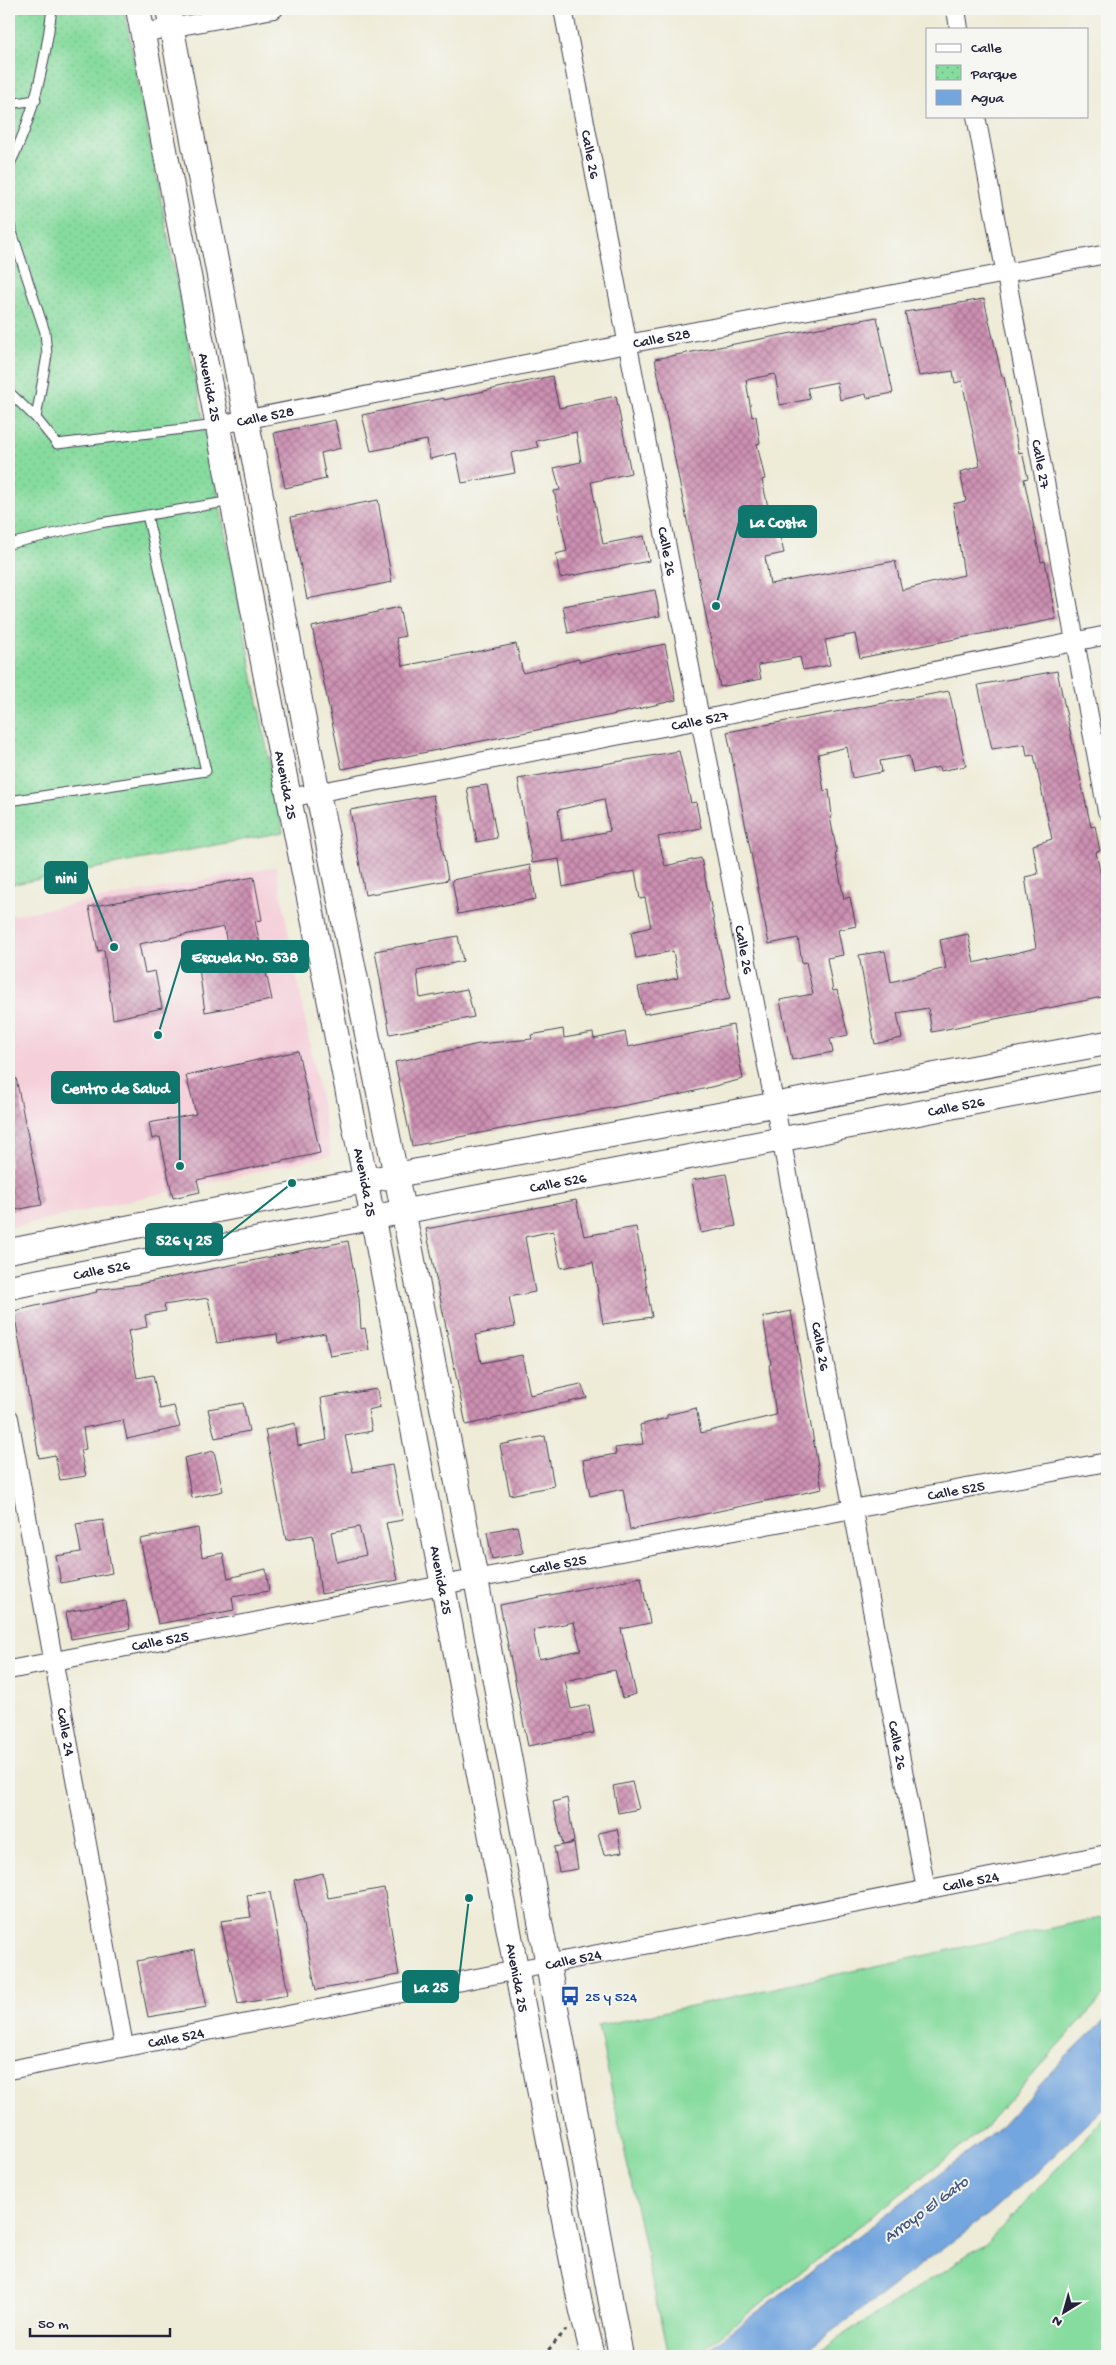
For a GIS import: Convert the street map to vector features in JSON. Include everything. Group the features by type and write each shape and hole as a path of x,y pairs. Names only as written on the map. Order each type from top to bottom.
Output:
{"main road":[{"name":"Avenida 25","path":"138,9 288,798 366,1183 582,2314 593,2356"},
{"name":"Avenida 25","path":"170,18 245,420 318,794 404,1210 476,1579 621,2356"},
{"path":"9,1251 366,1183 396,1175 1107,1043"},
{"name":"Calle 526","path":"9,1287 1107,1076"}],"street":[{"path":"142,33 170,18 274,9"},
{"name":"Calle 26","path":"563,9 926,1890"},
{"path":"956,9 959,28"},
{"name":"Calle 27","path":"976,118 1107,810"},
{"name":"Calle 528","path":"218,425 627,344 1107,254"},
{"name":"Calle 527","path":"288,798 318,794 700,720 1107,635"},
{"name":"Calle 24","path":"9,1418 124,2046"},
{"name":"Calle 525","path":"9,1670 442,1585 1107,1462"},
{"name":"Calle 524","path":"9,2070 1107,1854"}],"lane":[{"path":"9,166 20,145 36,100 52,9"},
{"path":"9,104 36,100"},
{"path":"9,223 45,332 47,355 36,418"},
{"path":"9,392 36,418 57,444 218,425"},
{"path":"9,544 100,523 232,500"},
{"path":"9,801 206,771 147,515"}],"path":[{"path":"543,2356 582,2314"}],"shaded area":[{"path":"276,867 331,1155 9,1228 9,916"}],"green space":[{"path":"9,9 124,9 283,832 9,885"},
{"path":"1107,1916 1107,1992 982,2130 694,2356 668,2356 598,2026"},
{"path":"1107,2115 1107,2356 811,2356 988,2242"}],"water":[{"name":"Arroyo El Gato","path":"1107,2017 1107,2104 1045,2164 990,2213 800,2356 699,2356 1001,2127 1064,2059"}],"building":[{"path":"984,299 1002,377 1004,377 1019,453 1022,452 1028,478 1024,479 1041,562 1045,561 1056,619 860,658 855,634 825,640 830,665 803,670 800,657 758,665 761,679 720,687 655,359 877,317 893,393 867,398 866,394 840,400 837,382 807,388 810,399 780,405 775,374 746,380 752,417 756,416 760,443 757,444 765,479 762,480 772,525 777,524 784,553 765,557 770,584 895,561 902,590 964,575 953,504 966,501 960,472 980,466 962,381 955,383 953,371 919,376 905,312"},
{"path":"552,376 559,408 616,396 631,473 591,482 603,544 644,536 649,561 560,578 556,554 567,551 554,491 560,490 554,468 581,462 576,432 536,441 538,447 511,453 515,473 462,483 456,453 430,459 427,440 371,451 362,415 444,398 444,400"},
{"path":"335,420 341,448 321,453 326,479 285,488 274,433"},
{"path":"378,500 392,582 307,599 291,517"},
{"path":"655,590 660,616 568,633 563,606"},
{"path":"399,607 405,636 396,638 403,666 516,644 523,673 579,659 579,662 665,644 676,700 612,715 342,769 312,627"},
{"path":"1057,671 1091,827 1095,826 1100,851 1096,852 1107,906 1107,996 932,1032 928,1008 897,1013 902,1038 875,1044 859,955 885,951 891,982 946,968 940,940 968,934 974,963 1036,948 1025,877 1038,874 1033,845 1052,839 1034,755 1027,756 1025,744 992,749 978,685"},
{"path":"949,691 966,766 940,771 939,767 913,773 909,756 880,761 882,772 852,778 847,747 818,754 824,791 829,790 832,816 830,817 844,899 850,897 856,926 838,930 843,955 827,958 833,991 837,990 848,1035 830,1039 833,1052 792,1060 780,1000 813,994 806,962 802,963 798,938 769,944 727,732"},
{"path":"679,751 691,803 696,802 701,828 658,837 665,866 701,858 730,999 644,1014 638,987 678,978 673,951 636,958 631,932 651,927 645,898 640,899 635,871 563,887 559,859 532,863 518,779","holes":["604,799 610,831 562,841 558,810"]},
{"path":"487,785 497,838 477,842 467,788"},
{"path":"433,795 448,880 365,895 350,810"},
{"path":"530,865 536,899 458,914 452,880"},
{"path":"254,877 262,920 255,921 272,1000 205,1012 199,968 230,963 224,927 139,944 145,973 155,971 162,1008 113,1019 104,950 98,951 89,907"},
{"path":"458,936 463,961 417,971 420,998 467,989 474,1017 390,1034 375,951"},
{"path":"733,1025 743,1079 679,1095 412,1146 395,1062 479,1044 532,1039 531,1035 563,1029 564,1038 593,1033 594,1039 625,1032 628,1047"},
{"path":"298,1051 320,1153 197,1180 200,1192 173,1198 160,1137 152,1139 149,1123 196,1114 186,1076"},
{"path":"9,1078 16,1078 42,1205 9,1211"},
{"path":"726,1174 736,1226 701,1233 692,1180"},
{"path":"576,1200 584,1236 636,1227 652,1317 603,1324 593,1262 561,1268 553,1231 525,1237 535,1292 509,1297 515,1327 475,1335 481,1363 522,1355 530,1395 581,1384 587,1398 466,1425 426,1229"},
{"path":"348,1241 359,1299 361,1329 365,1328 369,1350 330,1356 325,1333 278,1343 277,1334 217,1343 208,1298 164,1305 166,1311 145,1315 147,1327 128,1331 137,1378 153,1375 160,1409 174,1406 180,1427 127,1439 123,1420 83,1428 86,1449 80,1450 86,1476 60,1480 55,1455 39,1458 14,1311 97,1292 96,1290 139,1284"},
{"path":"791,1311 822,1489 630,1530 623,1489 590,1496 583,1460 616,1454 615,1448 643,1444 640,1425 667,1418 667,1415 696,1408 701,1433 776,1415 769,1365 771,1364 763,1317"},
{"path":"377,1389 380,1407 368,1410 372,1431 345,1436 353,1472 392,1465 403,1520 386,1523 398,1580 321,1594 313,1535 286,1540 265,1430 295,1423 298,1446 327,1440 321,1398","holes":["359,1527 366,1555 337,1562 331,1532"]},
{"path":"243,1403 249,1431 215,1438 208,1409"},
{"path":"545,1436 554,1486 510,1495 500,1445"},
{"path":"214,1451 223,1491 192,1498 184,1458"},
{"path":"103,1520 112,1573 61,1583 56,1556 81,1552 76,1524"},
{"path":"517,1526 523,1553 492,1559 487,1532"},
{"path":"198,1528 202,1557 223,1553 228,1578 266,1569 269,1591 232,1597 234,1610 158,1624 140,1539"},
{"path":"641,1577 650,1623 621,1629 636,1694 622,1698 615,1670 565,1681 571,1709 589,1705 594,1733 528,1746 500,1605","holes":["574,1622 581,1650 539,1659 533,1630"]},
{"path":"126,1601 130,1629 71,1639 66,1612"},
{"path":"632,1782 639,1809 618,1813 613,1786"},
{"path":"567,1798 574,1842 563,1845 553,1802"},
{"path":"617,1829 622,1852 604,1855 598,1833"},
{"path":"574,1843 578,1869 559,1872 554,1847"},
{"path":"323,1873 328,1898 384,1888 399,1975 316,1990 294,1880"},
{"path":"270,1892 288,1995 238,2004 221,1921 251,1917 247,1895"},
{"path":"195,1950 207,2007 148,2017 137,1961"}],"place":[{"name":"La Costa","path":"716,606"},
{"name":"nini","path":"114,947"},
{"name":"Escuela No. 538","path":"158,1035"},
{"name":"Centro de Salud","path":"180,1166"},
{"name":"526 y 25","path":"292,1183"},
{"name":"La 25","path":"469,1898"},
{"name":"25 y 524","path":"570,1996"}]}
